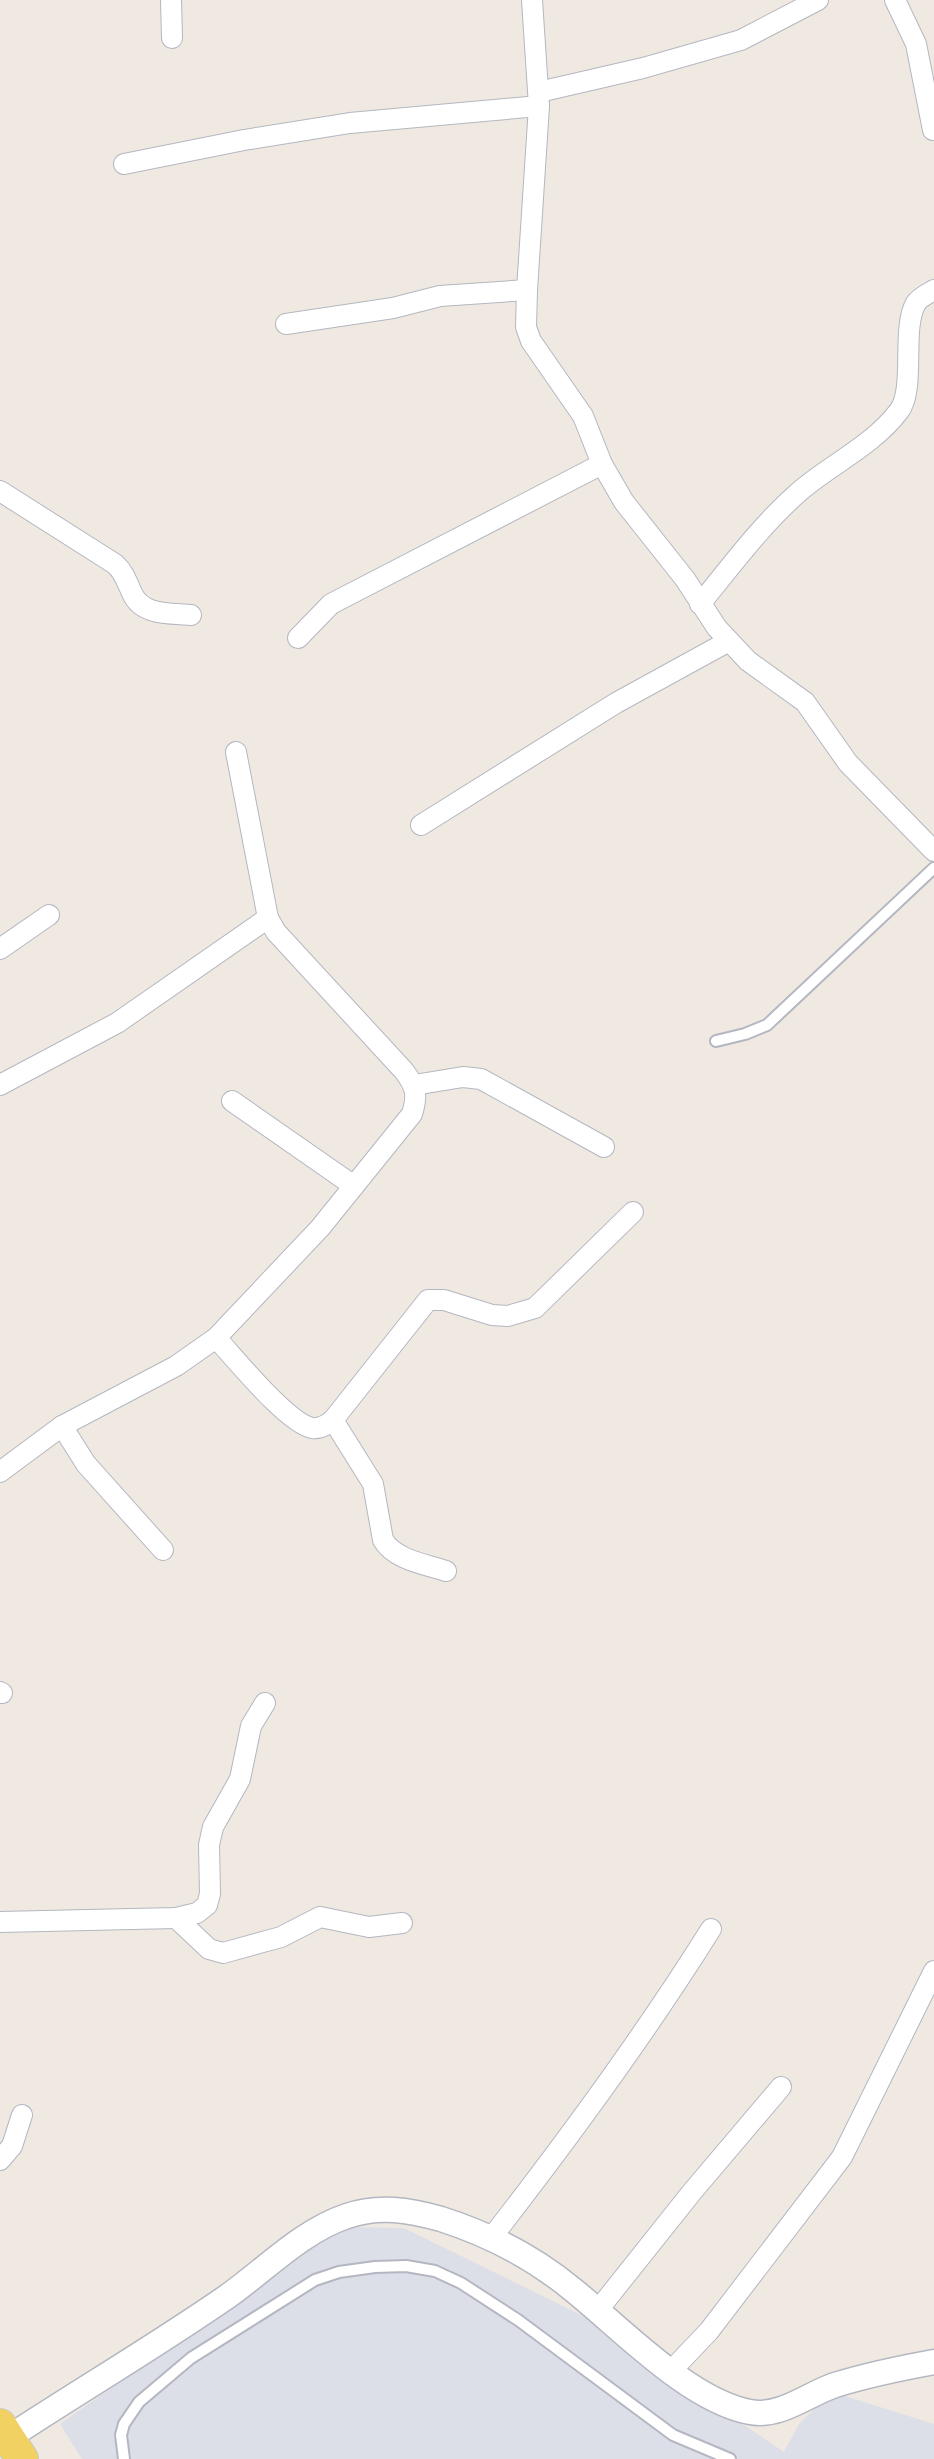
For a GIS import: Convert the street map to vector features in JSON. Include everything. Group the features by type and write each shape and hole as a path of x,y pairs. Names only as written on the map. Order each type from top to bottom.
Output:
{"street":[{"path":"171,0 172,38"},
{"path":"532,0 539,99 527,290 526,327 531,341 583,416 602,464 624,501 685,579 700,604 729,640 766,676 805,702 848,763 934,851"},
{"path":"124,164 244,140 350,123 539,99 741,40 818,0"},
{"path":"895,0 916,44 933,130"},
{"path":"286,324 393,308 440,296 527,290"},
{"path":"700,604 768,520 802,489 874,439 902,409 908,375 910,322 916,302 934,290"},
{"path":"298,638 331,604 602,464"},
{"path":"0,491 115,564 121,569 133,597 141,606 151,612 191,615"},
{"path":"421,825 616,703 729,640"},
{"path":"0,1472 62,1426 176,1366 216,1338 320,1228 412,1114 417,1098 414,1085 276,932 268,918 236,752"},
{"path":"0,949 49,915"},
{"path":"0,1085 117,1023 268,918"},
{"path":"414,1085 463,1077 481,1079 604,1147"},
{"path":"232,1101 354,1186"},
{"path":"216,1338 283,1409 312,1428 325,1426 333,1420 428,1300 444,1300 492,1315 508,1316 535,1308 633,1212"},
{"path":"333,1420 373,1484 383,1540 388,1548 396,1554 446,1571"},
{"path":"62,1426 86,1464 163,1550"},
{"path":"0,1922 176,1918 197,1913 207,1905 210,1894 209,1845 213,1827 240,1779 251,1726 265,1703"},
{"path":"176,1918 209,1949 223,1953 281,1937 320,1917 369,1928 402,1923"},
{"path":"492,2237 554,2157 675,1986 711,1929"},
{"path":"671,2371 716,2322 842,2157 934,1971"},
{"path":"598,2310 692,2192 781,2087"},
{"path":"0,2160 12,2146 22,2115"},
{"path":"10,2441 228,2296 318,2229 347,2215 394,2208 430,2216 492,2237 569,2286 651,2359 725,2404 751,2412 764,2413 779,2409 834,2386 934,2362"}],"lane":[{"path":"716,1041 745,1034 767,1025 934,868"},
{"path":"124,2459 121,2435 124,2424 139,2402 169,2375 265,2310 315,2280 339,2272 375,2266 406,2266 435,2271 461,2283 518,2320 674,2435 730,2459"}],"shaded area":[{"path":"339,2227 404,2228 585,2317 784,2452 799,2424 832,2392 934,2424 934,2459 82,2459 60,2424"}]}
